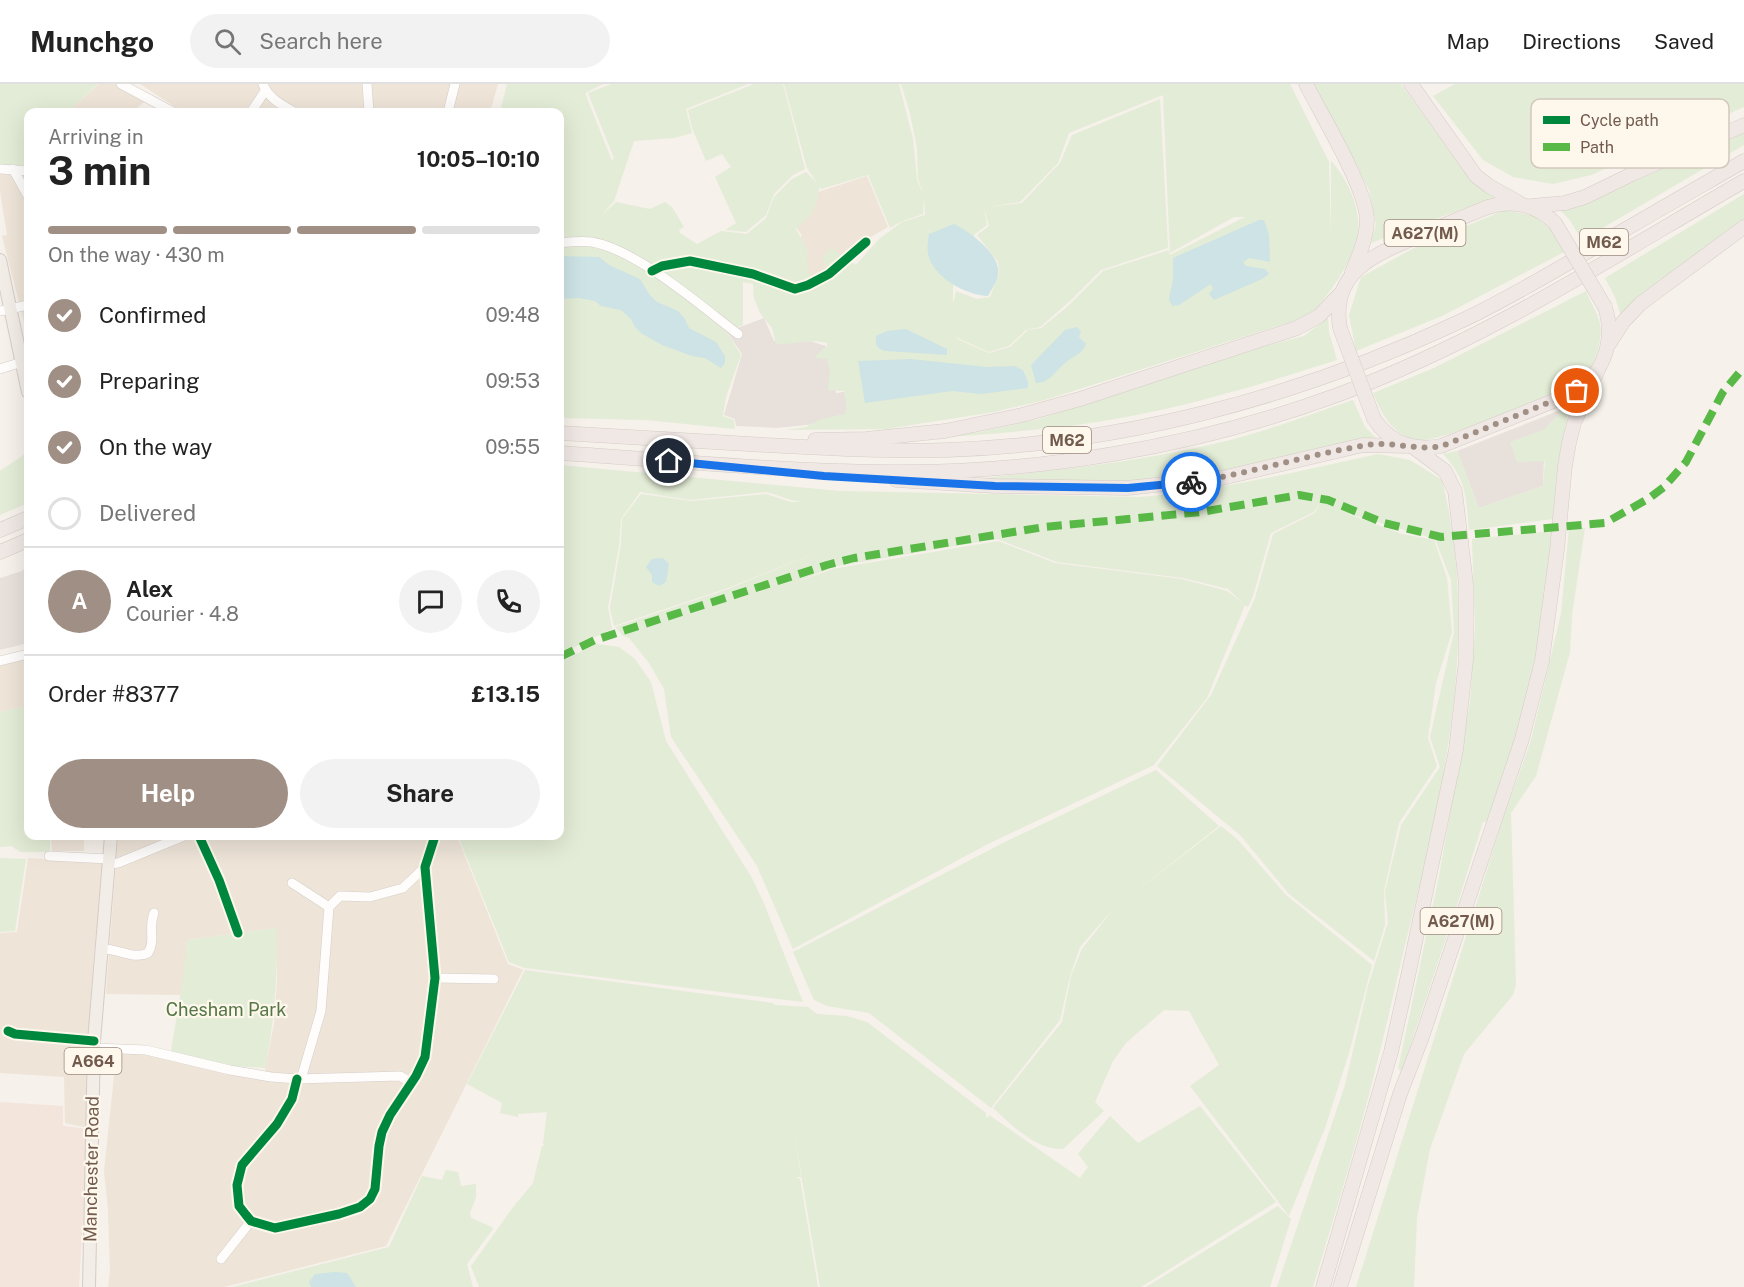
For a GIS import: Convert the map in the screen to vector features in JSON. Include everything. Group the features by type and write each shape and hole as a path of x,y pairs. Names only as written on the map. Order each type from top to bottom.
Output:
{"highway":[{"name":"A627(M)","path":"1306,84 1349,167 1366,212 1364,239 1342,292 1339,308 1340,328 1374,419 1392,438 1435,462 1450,477 1460,515 1466,584 1466,660 1456,750 1391,1052 1323,1287"},
{"name":"A627(M)","path":"1340,1287 1400,1094 1522,739 1542,661 1557,550 1565,466 1574,423 1608,346 1609,321 1605,307 1555,223 1497,191 1476,176 1411,84"},
{"path":"1729,131 1744,124"},
{"name":"M62","path":"564,433 846,450 948,450 1075,439 1194,415 1305,383 1376,357 1461,321 1535,282 1744,160"},
{"path":"1527,206 1565,203 1585,197 1645,168"},
{"name":"M62","path":"564,453 748,467 876,472 963,471 1100,456 1229,428 1340,394 1470,337 1559,290 1744,181"},
{"name":"A627(M)","path":"1350,277 1360,266 1378,254 1488,207 1500,204 1527,206"},
{"path":"1608,346 1623,322 1640,304 1744,227"},
{"name":"M62","path":"654,438 866,439 945,431 992,422 1080,399 1298,328 1319,316 1342,292"},
{"name":"A627(M)","path":"1410,446 1442,446 1565,397 1582,388 1598,370"},
{"name":"M62","path":"748,467 824,476 983,486 1128,488 1222,478 1374,444 1410,446"},
{"path":"0,530 24,520"},
{"path":"0,552 24,542"},
{"name":"A627(M)","path":"1350,1287 1406,1098 1413,1060"}],"main road":[{"path":"0,260 5,310 24,372"},
{"name":"Manchester Road","path":"89,1287 94,1045 111,840"}],"street":[{"path":"121,84 166,108"},
{"path":"367,84 369,108"},
{"path":"449,108 455,84"},
{"path":"253,108 264,88 288,108"},
{"path":"0,169 24,170"},
{"path":"13,169 24,189"},
{"path":"564,243 591,242 622,251 738,334"},
{"path":"652,271 662,266 690,261 753,274 795,289 829,274 866,242"},
{"path":"5,310 24,306"},
{"path":"0,369 22,362"},
{"path":"0,661 24,655"},
{"path":"49,856 118,863 172,840"},
{"path":"201,840 219,880 238,933"},
{"path":"425,867 403,888 369,897 340,896 329,907 321,1011 299,1079 287,1108 277,1124 242,1165 239,1176 237,1185 239,1206 251,1221 275,1228 339,1214 360,1207 370,1199 375,1189 378,1146 382,1132 425,1057 435,978 425,867 434,840"},
{"path":"292,883 329,907"},
{"path":"103,949 115,949 133,956 143,956 148,953 152,944 145,928 154,913"},
{"path":"435,978 494,979"},
{"path":"8,1031 15,1034 94,1045 146,1050 271,1077 299,1079 400,1076 412,1083"},
{"path":"221,1259 251,1221"}],"shaded area":[{"path":"99,84 116,84 146,100 137,108 72,108"},
{"path":"140,84 498,84 491,108 177,108"},
{"path":"0,174 24,175 24,322 2,236 7,235 0,191"},
{"path":"867,176 888,227 861,243 817,278 804,283 782,251 802,236 793,222 818,192"},
{"path":"1259,220 1264,220 1269,235 1270,262 1249,258 1243,262 1246,266 1265,269 1269,274 1214,300 1209,294 1213,289 1211,284 1179,305 1172,306 1169,299 1173,279 1173,258"},
{"path":"954,224 976,238 995,260 998,275 988,296 970,293 951,283 943,277 931,261 928,251 929,234"},
{"path":"564,256 599,257 609,265 640,279 657,302 678,311 689,328 716,342 725,356 725,363 721,368 705,358 692,356 662,345 641,333 621,310 579,298 564,299"},
{"path":"764,318 774,341 806,340 826,346 836,393 850,391 855,420 777,428 736,426 735,419 724,415 742,354 727,332"},
{"path":"1076,327 1081,331 1079,337 1086,344 1080,353 1048,379 1036,383 1031,365 1065,330"},
{"path":"906,329 947,349 947,355 886,351 877,346 876,336 887,331"},
{"path":"910,359 987,367 1014,366 1023,370 1028,388 981,394 952,391 865,403 858,361"},
{"path":"1563,409 1545,429 1543,486 1479,508 1457,451"},
{"path":"663,558 669,564 666,582 659,586 652,582 652,575 646,567 652,559"},
{"path":"24,569 24,644 0,650 0,578"},
{"path":"24,657 24,707 0,712 0,664"},
{"path":"51,840 84,840 84,851 52,851"},
{"path":"118,840 459,840 508,964 523,970 386,1246 224,1287 108,1287 110,1272 108,1210 104,1171 116,1057 124,1053 144,1053 265,1077 274,1024 277,981 276,928 187,940 184,985 180,995 106,994"},
{"path":"28,858 104,863 94,952 89,1026 86,1078 88,1128 65,1123 64,1077 0,1073 0,933 17,932"},
{"path":"0,1102 63,1106 63,1126 88,1129 79,1287 0,1287"},
{"path":"347,1273 356,1287 311,1287 309,1282 315,1274"}],"green space":[{"path":"0,84 98,84 71,108 24,108 24,165 0,165"},
{"path":"507,84 603,84 585,93 612,161 614,158 588,93 612,84 748,84 686,109 692,133 674,138 634,141 614,201 601,216 616,202 650,209 665,202 672,207 684,227 679,230 680,233 697,244 721,231 747,234 766,218 774,197 792,179 806,172 817,183 807,168 784,84 899,84 913,139 917,180 924,196 918,179 917,148 910,113 901,84 1290,84 1329,162 1331,236 1331,161 1352,194 1358,223 1356,244 1339,278 1309,316 1045,400 994,412 886,429 786,430 806,427 821,419 845,414 847,408 844,391 828,390 830,373 827,359 815,358 827,346 827,343 814,341 776,344 772,328 760,313 754,298 753,284 743,282 743,325 727,332 741,355 726,397 723,416 734,420 735,429 646,420 564,418 564,108 501,108","holes":["1163,95 1170,253 1234,217 1245,217 1170,255 1169,250 1103,271 1066,308 1041,328 1028,330 1010,347 989,353 955,337 989,352 1009,346 1026,330 1040,327 1101,270 1168,248 1160,99 1072,135 1060,163 1022,203 986,207 1020,202 1058,163 1069,133","868,175 890,228 900,222 923,214 924,197 925,215 902,222 879,239 856,265 831,248 822,258 829,276 822,281 808,273 807,249 796,229 813,211 819,187 821,189","984,207 989,226 977,235 998,262 999,274 990,297 977,299 956,291 954,300 950,304 953,300 953,287 975,234 987,225"]},
{"path":"754,84 783,84 805,169 793,175 774,194 766,215 746,232 725,230 736,223 715,177 731,167 722,154 706,161 692,128 688,110"},
{"path":"1313,84 1401,84 1457,162 1495,197 1371,243 1376,224 1369,190"},
{"path":"1455,84 1744,84 1744,107 1729,114 1729,99 1531,99 1531,168 1607,168 1591,175 1553,184 1513,177 1483,160 1433,96"},
{"path":"1744,130 1744,145 1729,154 1729,136"},
{"path":"1653,168 1705,168 1582,240 1569,219 1558,208"},
{"path":"1744,194 1744,220 1660,283 1621,317 1615,297 1605,278"},
{"path":"1505,210 1535,216 1558,236 1566,251 1442,316 1356,351 1349,315 1361,277 1416,247"},
{"path":"1586,291 1599,320 1600,338 1590,369 1574,385 1495,418 1429,439 1418,440 1401,433 1389,423 1380,409 1373,393 1434,368"},
{"path":"1328,318 1329,332 1337,360 1259,384 1180,406 1100,421 1022,431 918,439 980,432 1039,419 1257,348 1304,336"},
{"path":"1353,400 1365,427 1377,439 1231,472 1138,482 963,480 1091,466 1186,450 1252,434"},
{"path":"1569,407 1556,478 1553,519 1469,530 1464,489 1457,472 1443,454 1457,451 1479,508 1543,486 1545,461 1517,462 1510,442 1545,429 1563,409"},
{"path":"1378,454 1410,460 1442,480 1453,539 1458,597 1457,656 1444,772 1371,1088 1313,1287 1277,1287 1345,1085 1368,986 1388,922 1385,892 1401,825 1440,767 1430,737 1454,632 1451,580 1435,539 1343,512 1402,534 1434,540 1447,578 1452,632 1436,683 1428,738 1437,766 1399,823 1384,891 1385,925 1374,961 1289,894 1241,836 1157,766 1211,695 1255,598 1273,534 1315,513 1320,503 1314,512 1271,533 1253,596 1248,607 1245,605 1207,698 1154,765 988,844 793,949 757,866 671,737 664,689 649,663 629,638 623,636 615,627 728,589 832,546 728,588 614,626 610,608 621,544 622,519 641,494 691,501 766,494 791,502 802,502 767,492 690,500 640,492 621,519 619,546 608,607 612,629 564,652 564,465 840,491 1138,497 1187,493","holes":["997,539 1057,562 1183,578 1228,589 1244,604 1227,591 1182,579 1055,563 998,541 832,569 795,583 832,567"]},
{"path":"24,455 24,505 0,515 0,471"},
{"path":"1569,528 1585,528 1572,615 1570,652 1536,776 1511,813 1516,985 1513,995 1464,1054 1430,1149 1417,1218 1414,1287 1356,1287 1503,819 1531,740 1561,614"},
{"path":"1553,531 1542,627 1522,716 1489,821 1483,822 1402,1071 1398,1069 1439,876 1470,702 1475,627 1472,539"},
{"path":"597,644 619,647 635,659 651,682 666,741 752,878 803,1002 525,968 509,962 460,840 564,840 564,660"},
{"path":"24,707 24,840 50,840 50,852 21,852 11,846 0,847 0,712"},
{"path":"1156,770 1219,826 1120,904 1221,826 1238,840 1286,895 1372,965 1349,1053 1325,1128 1289,1216 1190,1086 1219,1065 1189,1011 1164,1010 1126,1043 1113,1061 1095,1102 1104,1111 1063,1149 1034,1141 1016,1129 993,1108 1062,1022 1071,976 1082,949 1115,907 1080,947 1070,976 1060,1020 991,1108 869,1013 827,1006 814,1000 793,952 1003,843"},
{"path":"0,858 26,859 15,931 0,932"},
{"name":"Chesham Park","path":"277,928 275,998 265,1068 233,1066 171,1051 187,940"},
{"path":"525,970 773,1003 775,1006 808,1007 817,1014 847,1016 867,1022 986,1113 988,1118 989,1115 1080,1178 1088,1167 1078,1154 1110,1116 1138,1143 1200,1106 1276,1202 1141,1287 820,1287 792,1120 801,1177 795,1177 800,1179 818,1287 479,1287 471,1266 533,1183 542,1146 545,1145 543,1144 547,1112 518,1114 518,1117 500,1113 502,1103 467,1084"},
{"path":"446,1170 458,1172 461,1186 476,1184 476,1197 470,1213 471,1218 493,1229 467,1264 473,1287 232,1287 389,1247 422,1176 442,1180"},
{"path":"1278,1206 1291,1219 1270,1287 1146,1287"}],"marked path":[{"path":"564,655 595,640 827,565 854,558 1044,527 1201,512 1299,495 1328,500 1384,523 1441,537 1605,523 1648,499 1664,487 1686,462 1723,392 1744,367"}],"cycle path":[{"path":"652,271 662,266 690,261 753,274 795,289 829,274 866,242"},
{"path":"201,840 219,880 238,933"},
{"path":"297,1079 292,1099 277,1124 242,1165 237,1185 239,1206 251,1221 275,1228 360,1207 370,1199 375,1189 382,1132 425,1057 435,978 425,867 434,840"},
{"path":"8,1031 15,1034 94,1041"}],"way so far":[{"path":"1191,482 1222,478 1374,444 1442,446 1577,391"}],"route":[{"path":"669,461 824,476 995,486 1128,488 1191,482"}]}
